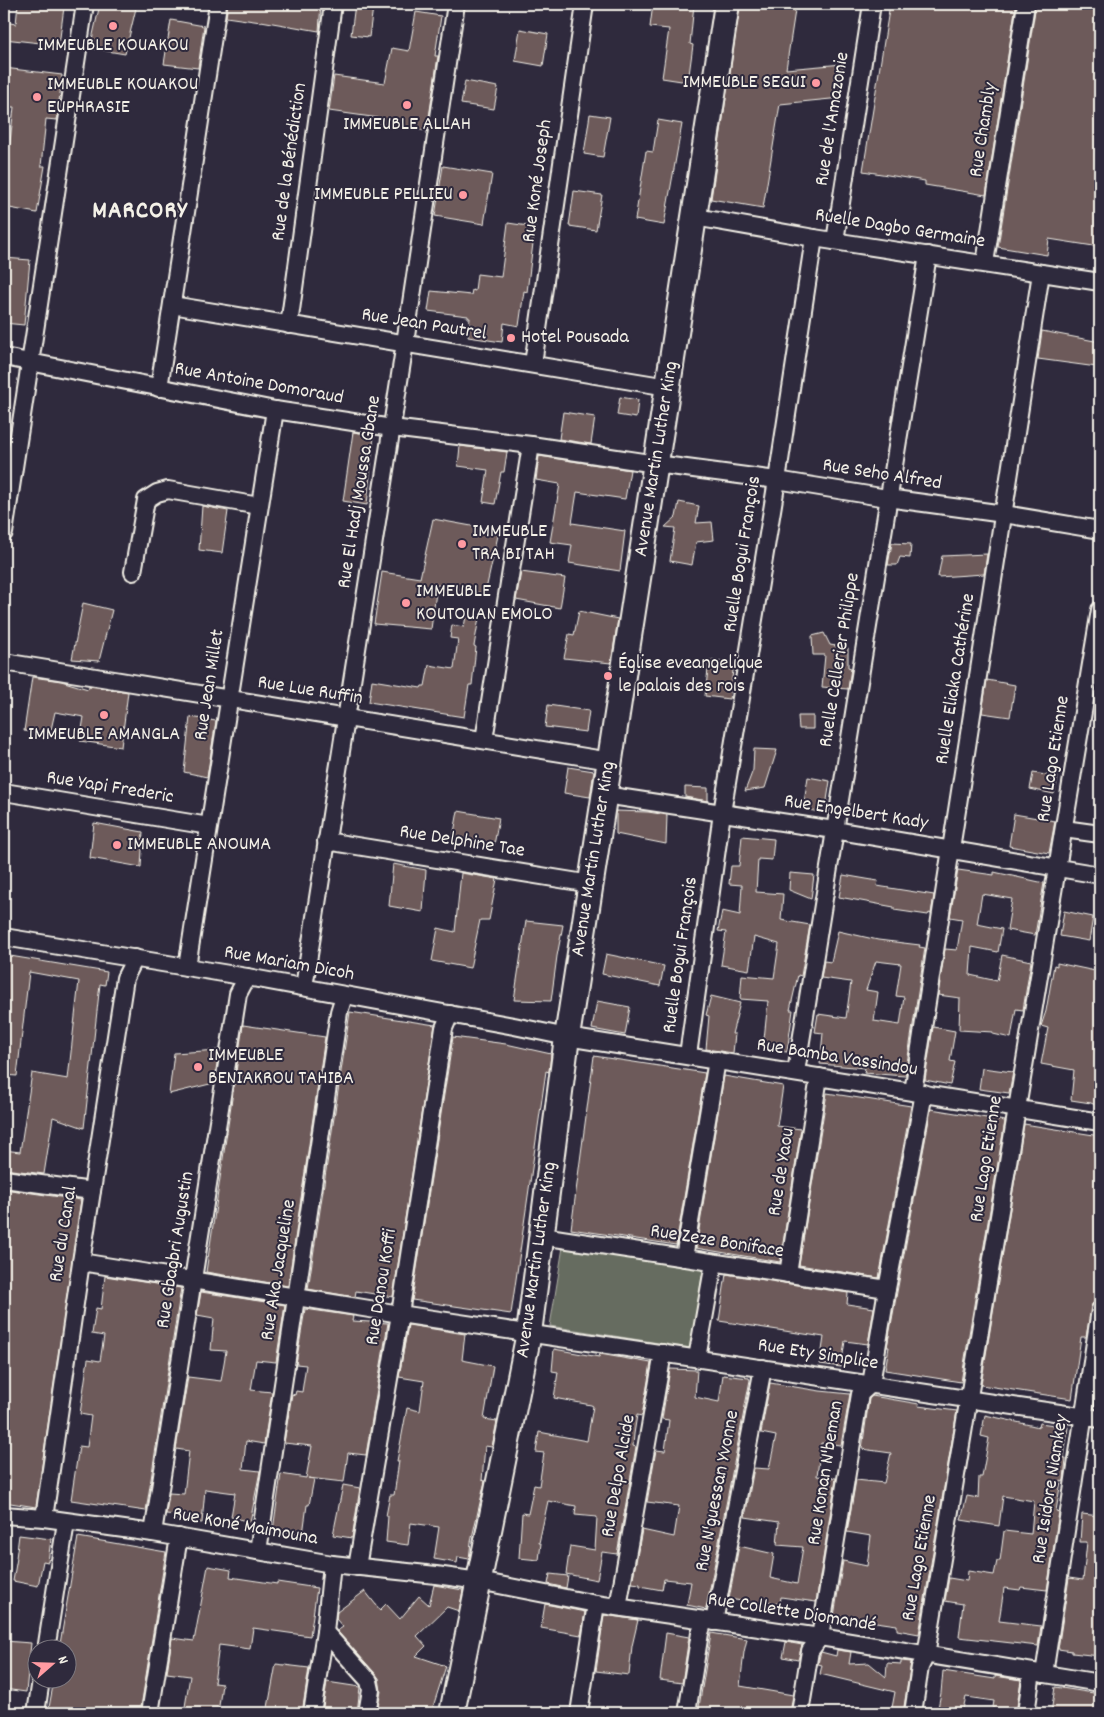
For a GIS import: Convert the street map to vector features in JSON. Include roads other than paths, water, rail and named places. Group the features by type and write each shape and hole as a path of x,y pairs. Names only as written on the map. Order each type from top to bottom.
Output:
{"street":[{"path":"4,533 85,4"},
{"path":"159,388 218,4"},
{"name":"Rue de la Bénédiction","path":"289,325 333,4"},
{"name":"Rue El Hadj Moussa Gbane","path":"304,988 405,344 456,4"},
{"name":"Rue Koné Joseph","path":"533,364 585,4"},
{"name":"Avenue Martin Luther King","path":"452,1713 529,1333 567,1037 727,4"},
{"name":"Rue de l'Amazonie","path":"835,241 872,4"},
{"name":"Rue Chambly","path":"985,263 1026,4"},
{"name":"Ruelle Dagbo Germaine","path":"695,217 814,238 1100,282"},
{"name":"Ruelle Bogui François","path":"688,1055 722,813 777,480 814,238"},
{"name":"Ruelle Cellerier Philippe","path":"796,1072 887,498 928,255"},
{"name":"Ruelle Eliaka Cathérine","path":"919,1093 951,850 1041,273"},
{"name":"Rue Jean Pautrel","path":"172,305 668,387"},
{"name":"Rue Antoine Domoraud","path":"4,357 274,410 656,464"},
{"name":"Rue Jean Millet","path":"186,967 274,410"},
{"path":"484,740 531,445"},
{"name":"Rue Seho Alfred","path":"656,464 777,480 1100,530"},
{"path":"133,572 146,500 157,493 168,490 260,506"},
{"name":"Rue Lago Etienne","path":"913,1713 920,1667 926,1655 1100,610"},
{"name":"Rue Lue Ruffin","path":"4,662 610,761"},
{"name":"Rue Yapi Frederic","path":"4,792 209,826"},
{"name":"Rue Engelbert Kady","path":"605,795 834,830 1100,874"},
{"path":"1064,829 1100,834"},
{"name":"Rue Delphine Tae","path":"326,841 591,884"},
{"name":"Rue Mariam Dicoh","path":"4,937 247,977 567,1037"},
{"name":"Rue du Canal","path":"44,1518 81,1262 126,978 135,958"},
{"name":"Rue Gbagbri Augustin","path":"153,1533 238,994 247,977"},
{"name":"Rue Aka Jacqueline","path":"258,1551 339,1012 344,996"},
{"name":"Rue Danou Koffi","path":"358,1567 400,1314 444,1028 450,1014"},
{"name":"Rue Bamba Vassindou","path":"567,1037 796,1072 1100,1122"},
{"path":"684,1258 717,1060"},
{"name":"Rue de Yaou","path":"788,1274 819,1076"},
{"name":"Rue Konan N'beman","path":"800,1713 810,1651 820,1637 860,1394 871,1384 919,1093"},
{"path":"4,1179 92,1191"},
{"name":"Rue Zeze Boniface","path":"542,1236 887,1289"},
{"name":"Rue Ety Simplice","path":"81,1262 400,1314 1100,1420"},
{"path":"697,1358 714,1263"},
{"name":"Rue Isidore Niamkey","path":"1026,1713 1038,1673 1084,1417 1100,1310"},
{"name":"Rue Delpo Alcide","path":"618,1606 663,1353"},
{"name":"Rue N'guessan Yvonne","path":"687,1713 700,1634 709,1622 763,1368"},
{"name":"Rue Koné Maimouna","path":"4,1515 44,1518 153,1533 332,1564 478,1581"},
{"path":"48,1640 66,1522"},
{"path":"150,1713 179,1537"},
{"path":"312,1713 325,1632 332,1564"},
{"name":"Rue Collette Diomandé","path":"478,1581 596,1604 820,1637 1100,1683"},
{"path":"579,1713 596,1604"},
{"path":"325,1632 369,1682 371,1690 367,1713"},
{"path":"36,1713 39,1690"}],"place":[{"name":"IMMEUBLE KOUAKOU","path":"113,26"},
{"name":"IMMEUBLE SEGUI","path":"816,83"},
{"name":"IMMEUBLE KOUAKOU EUPHRASIE","path":"37,97"},
{"name":"IMMEUBLE ALLAH","path":"407,105"},
{"name":"IMMEUBLE PELLIEU","path":"463,195"},
{"name":"Hotel Pousada","path":"511,338"},
{"name":"IMMEUBLE TRA BI TAH","path":"462,544"},
{"name":"IMMEUBLE KOUTOUAN EMOLO","path":"406,603"},
{"name":"Église eveangelique le palais des rois","path":"608,676"},
{"name":"IMMEUBLE AMANGLA","path":"104,715"},
{"name":"IMMEUBLE ANOUMA","path":"117,845"},
{"name":"IMMEUBLE BENIAKROU TAHIBA","path":"198,1067"}],"district":[{"name":"MARCORY","path":"140,212"}]}
